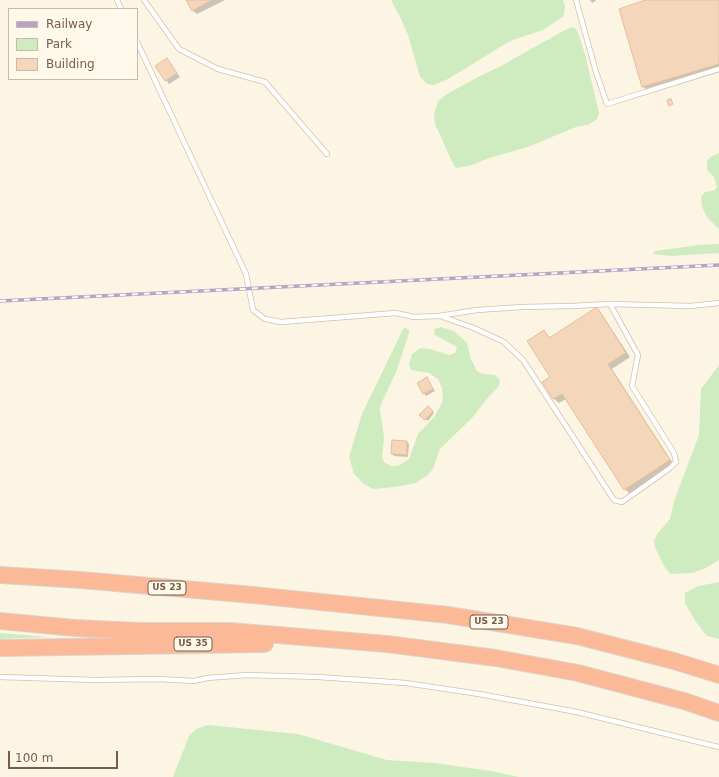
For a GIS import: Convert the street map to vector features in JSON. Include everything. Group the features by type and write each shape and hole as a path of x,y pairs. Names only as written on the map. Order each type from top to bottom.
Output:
{"highway":[{"name":"US 23","path":"0,565 81,580 448,615 577,636 674,661 719,675"},
{"path":"0,575 81,580"},
{"path":"0,621 75,628 139,631 229,631 387,644 496,658 578,673 684,701 719,713"},
{"name":"US 35","path":"0,648 233,644 387,644"}],"lane":[{"path":"144,0 179,49 218,70 266,82 327,154"},
{"path":"576,0 596,72 607,104 719,69"},
{"path":"138,44 246,274 253,310 265,319 281,322 396,313 414,317 439,316 477,310 522,307 610,304 690,306 719,303"},
{"path":"439,316 474,328 504,342 523,360 614,500 622,502 670,468 676,462 674,453 632,386 638,355 610,304"},
{"path":"0,677 94,680 158,679 194,681 207,678 247,675 406,683 479,694 577,712 719,747"}],"green space":[{"path":"391,0 563,0 565,6 564,16 543,30 510,41 448,79 434,85 427,84 420,77 408,35"},
{"path":"573,27 579,35 586,58 599,113 597,119 588,125 576,127 528,147 489,158 472,165 457,168 454,166 435,124 434,114 438,101 447,94"},
{"path":"719,153 719,229 707,217 702,207 701,197 705,192 715,190 717,187 714,177 707,170 707,160"},
{"path":"719,244 719,253 671,256 653,254 655,251"},
{"path":"404,327 409,330 409,333 397,370 380,409 384,437 382,458 385,463 392,466 398,466 409,459 418,434 434,417 442,403 442,388 438,379 429,373 411,370 409,364 412,354 420,348 430,349 449,355 455,353 457,347 435,335 434,329 441,327 454,331 467,343 471,359 477,371 483,374 495,375 500,380 499,386 472,418 440,449 433,469 428,475 416,483 373,489 364,484 354,474 349,457 362,414"},
{"path":"719,365 719,560 706,568 692,573 670,574 664,566 655,547 654,541 657,534 670,519 674,501 699,435 701,389"},
{"path":"719,582 719,639 707,636 696,622 685,603 685,593 698,586"},
{"path":"0,633 51,637 0,639"},
{"path":"208,725 298,734 387,760 435,763 491,771 519,777 173,777 189,736 196,729"}],"building":[{"path":"186,0 212,0 192,11"},
{"path":"645,0 719,0 719,64 642,87 619,9"},
{"path":"167,58 177,73 165,81 155,66"},
{"path":"671,99 673,104 669,106 667,100"},
{"path":"597,307 626,353 608,364 670,460 624,490 562,394 553,399 542,382 550,377 527,341 544,330 549,338"},
{"path":"427,377 433,389 423,394 417,383"},
{"path":"428,406 433,411 425,420 419,415"},
{"path":"392,440 407,441 407,455 391,454"}],"railway":[{"path":"0,301 719,265"}]}
